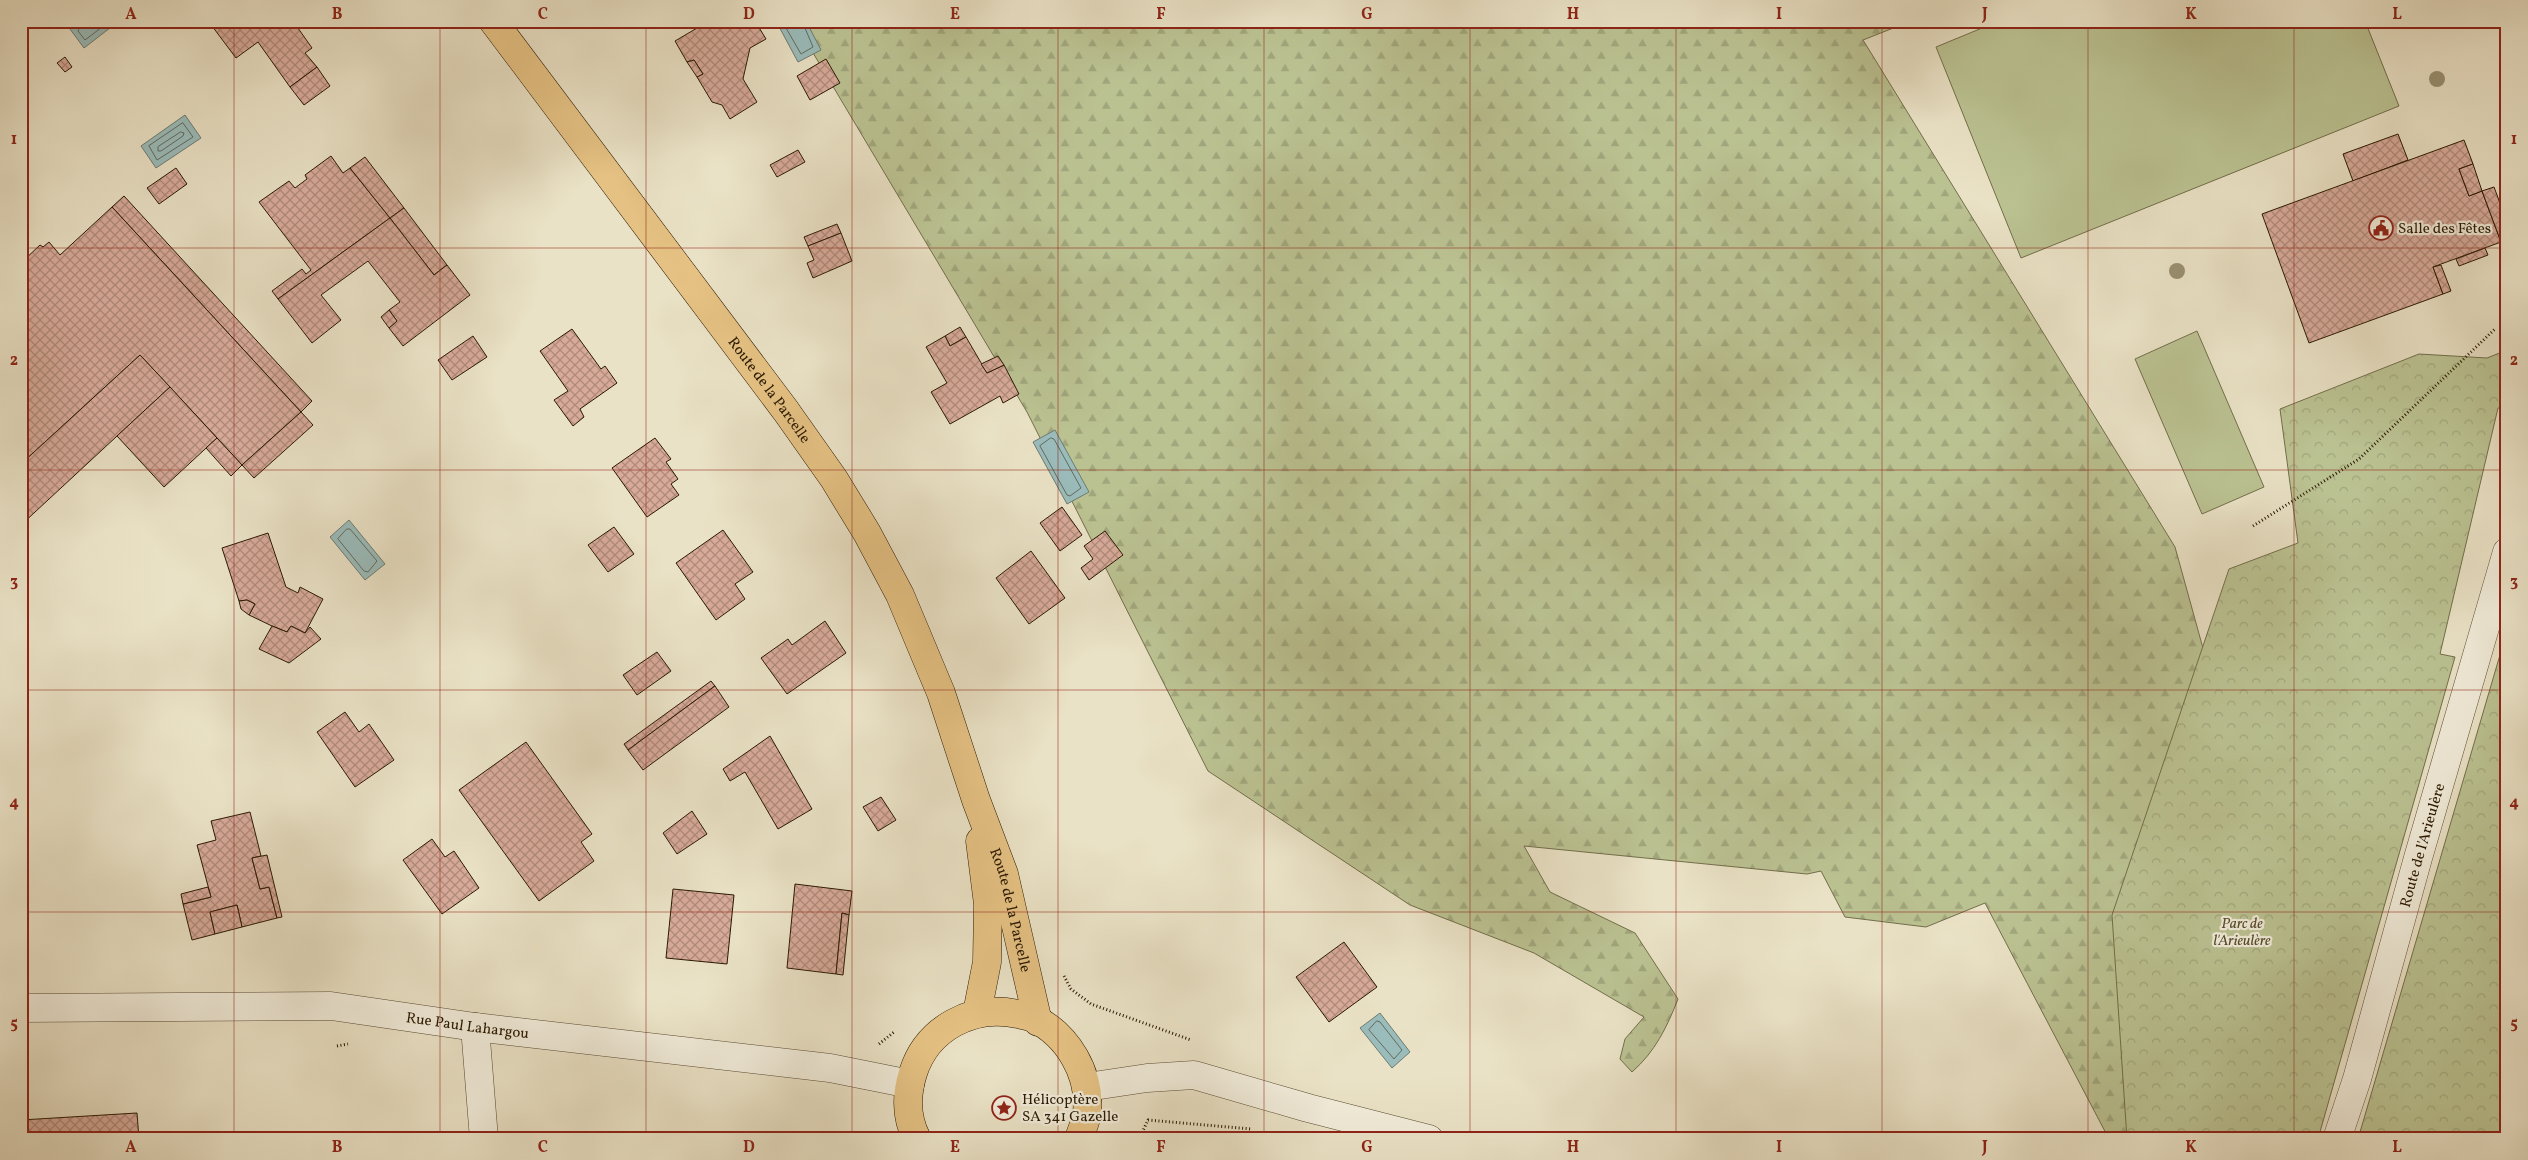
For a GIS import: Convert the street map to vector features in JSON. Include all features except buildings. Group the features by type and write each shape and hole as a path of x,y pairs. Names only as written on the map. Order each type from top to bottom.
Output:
{"main road":[{"name":"Route de la Parcelle","path":"493,21 786,411 855,512 900,596 941,693 976,800 1004,874 1038,1022"},
{"name":"Route de la Parcelle","path":"976,800 988,904 987,962 977,1013"},
{"path":"916,1138 907,1102 917,1059 933,1038 953,1023 977,1013 1003,1011 1033,1018 1058,1035 1077,1058 1086,1087 1087,1114 1079,1139"}],"street":[{"name":"Route de l'Arieulère","path":"2337,1139 2359,1070 2418,858 2507,552"},
{"name":"Rue Paul Lahargou","path":"21,1008 331,1006 475,1028 830,1068 910,1084"},
{"path":"475,1028 484,1139"},
{"path":"1086,1087 1147,1078 1194,1075 1429,1139"}],"path":[{"path":"2254,526 2359,459 2496,328"},
{"path":"1060,968 1071,989 1091,1004 1196,1041"},
{"path":"874,1045 879,1044 899,1028"},
{"path":"1139,1139 1148,1120 1256,1130"}],"green space":[{"path":"794,21 1911,21 1863,40 2175,547 2326,1093 2308,1139 2109,1139 1985,903 1926,927 1845,917 1821,871 1807,874 1524,846 1550,892 1635,933 1678,999 1660,1038 1632,1072 1620,1059 1625,1039 1644,1017 1534,953 1410,905 1208,771 1027,412"},
{"path":"1999,21 2365,21 2399,106 2021,258 1936,47"},
{"path":"2197,331 2264,487 2202,514 2135,359"},
{"name":"Parc de l'Arieulère","path":"2507,350 2507,406 2498,408 2440,654 2455,657 2318,1139 2127,1139 2112,915 2229,569 2298,543 2280,409 2419,354 2487,358"},
{"path":"2507,631 2507,1139 2358,1139"}],"water":[{"path":"80,21 119,21 84,48 70,29"},
{"path":"776,21 806,21 821,50 798,62"},
{"path":"185,115 201,138 156,168 141,146"},
{"path":"1055,430 1089,492 1067,504 1033,442"},
{"path":"349,520 385,564 365,580 330,537"},
{"path":"1380,1013 1410,1052 1392,1068 1360,1028"}],"place":[{"name":"Salle des Fêtes","path":"2381,228"},
{"name":"Hélicoptère SA 341 Gazelle","path":"1004,1108"}]}
